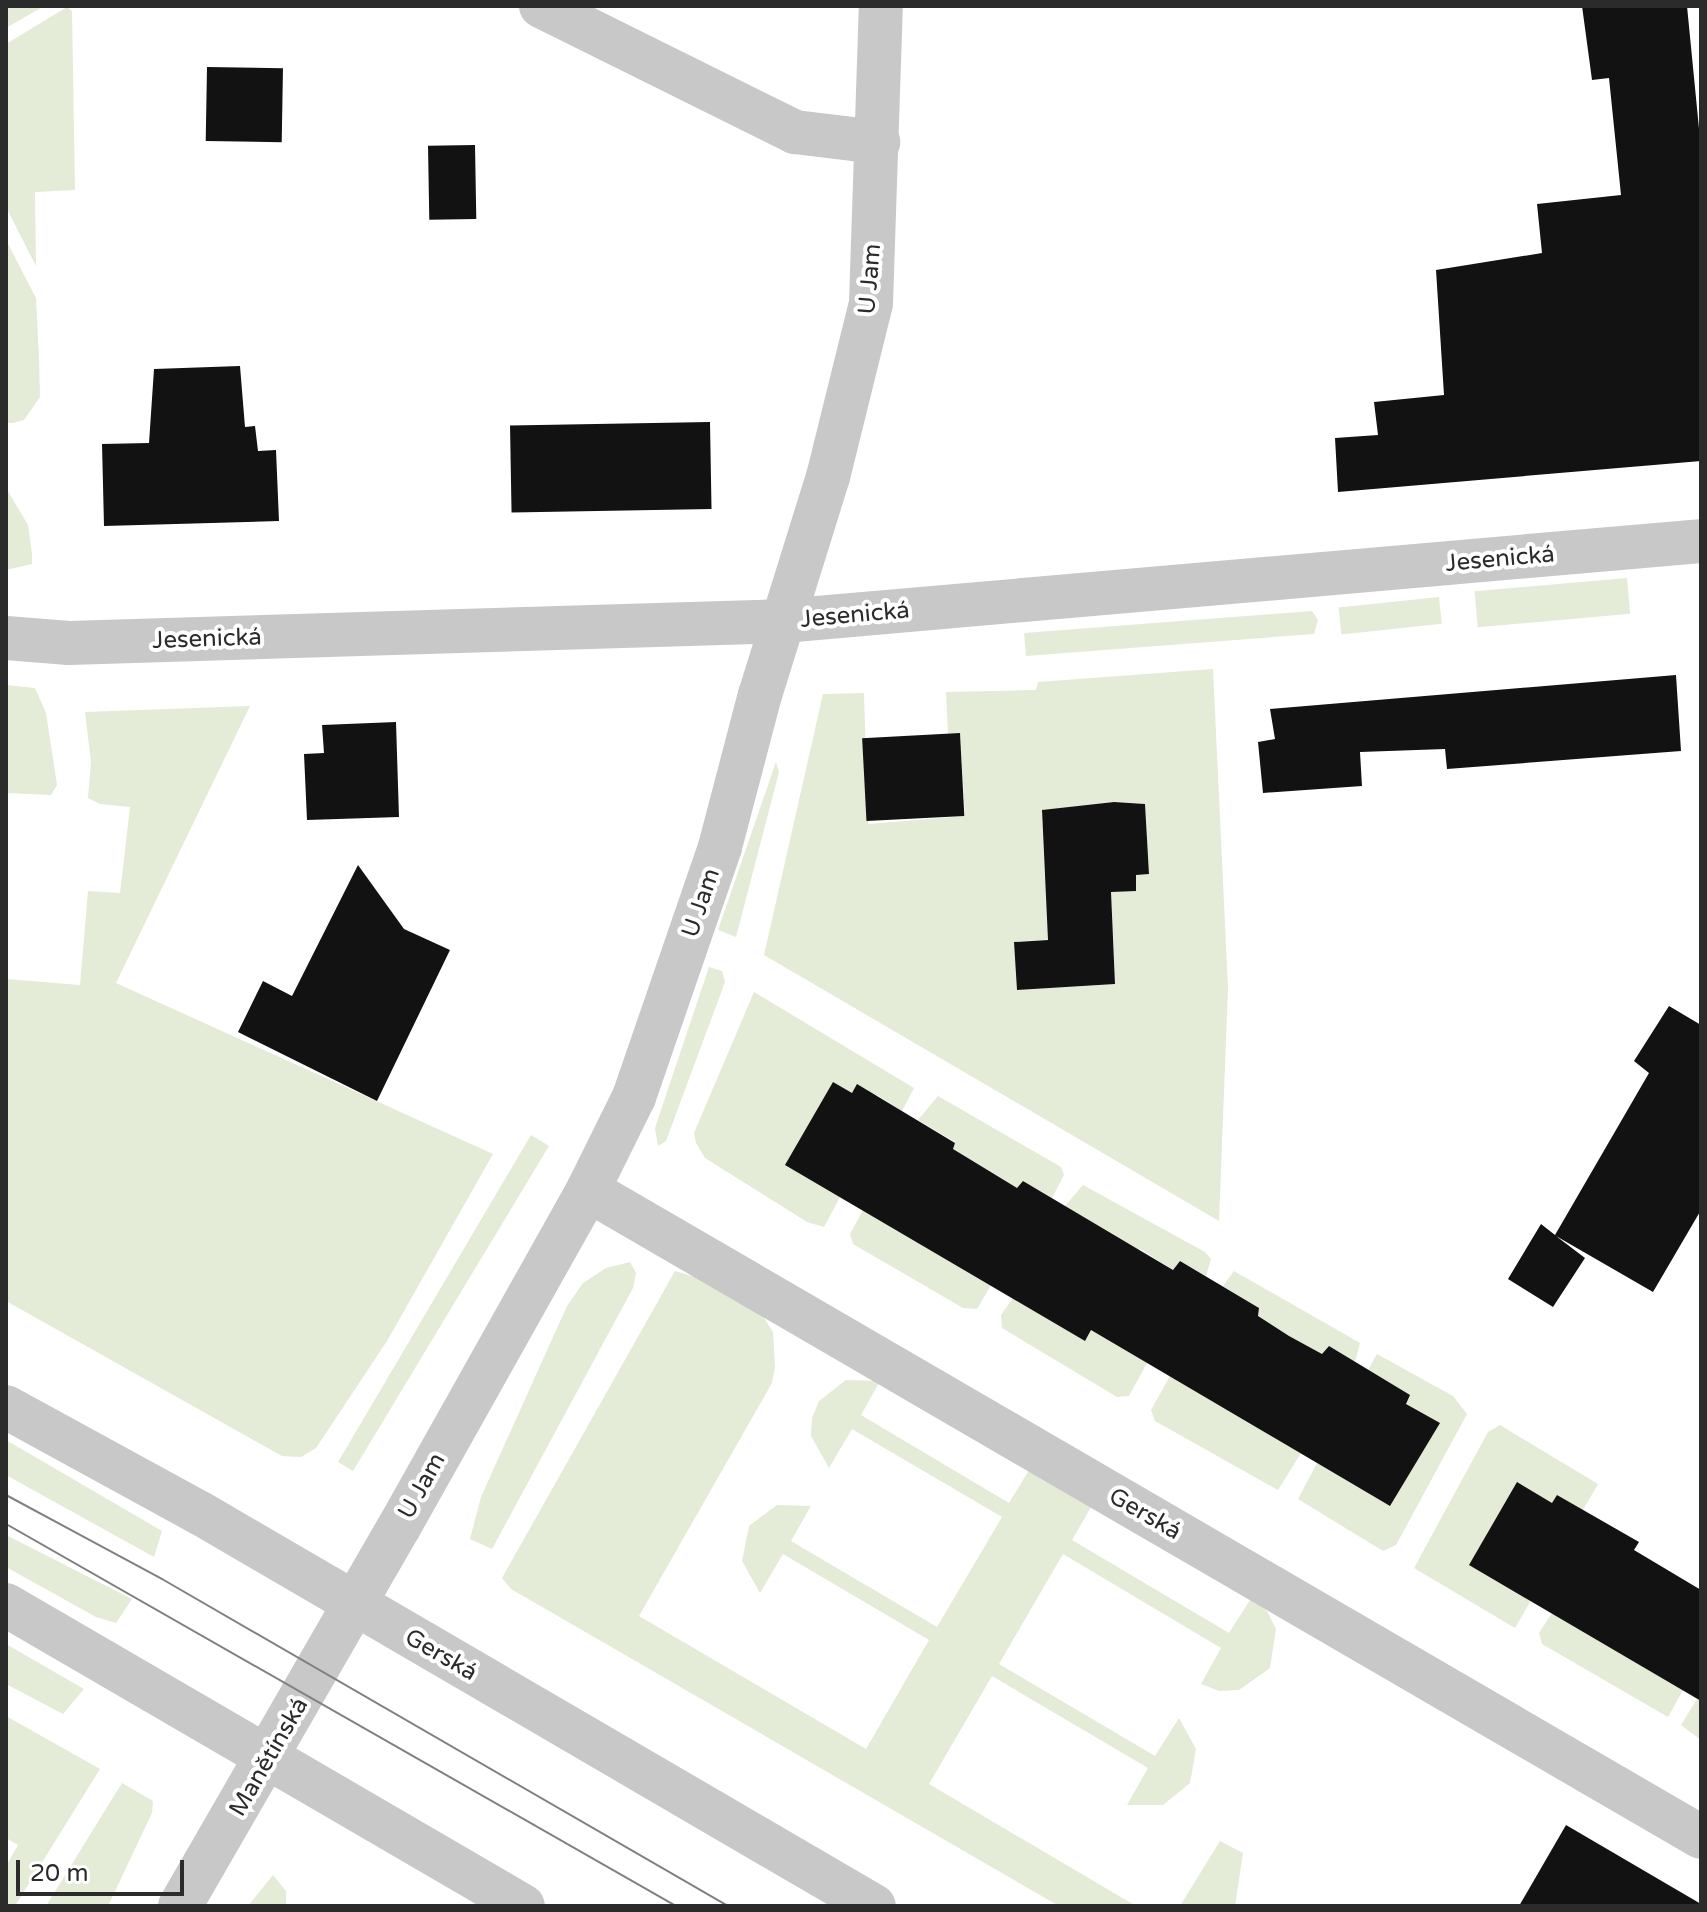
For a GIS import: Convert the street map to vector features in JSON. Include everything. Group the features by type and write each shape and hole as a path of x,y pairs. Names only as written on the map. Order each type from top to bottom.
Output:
{"street":[{"path":"541,6 795,132 878,142"},
{"name":"U Jam","path":"354,1605 588,1190 634,1097 696,920 828,477 871,303 881,6"},
{"name":"Jesenická","path":"6,638 69,643 783,621 1701,541"},
{"name":"Gerská","path":"588,1190 1701,1837"},
{"name":"Gerská","path":"6,1407 874,1906"},
{"path":"6,1605 523,1906"},
{"name":"Manětínská","path":"180,1906 354,1605"}],"green space":[{"path":"6,6 44,6 6,28"},
{"path":"67,7 72,11 75,190 35,192 36,266 6,207 6,44"},
{"path":"6,240 36,298 39,358 40,397 24,420 13,423 6,423"},
{"path":"6,488 28,525 32,564 6,570"},
{"path":"1627,578 1630,614 1478,627 1475,591"},
{"path":"1439,597 1442,624 1341,634 1339,608"},
{"path":"1312,611 1318,620 1314,634 1026,656 1024,633"},
{"path":"1213,669 1228,988 1219,1221 764,955 823,694 864,693 868,824 965,816 960,733 948,734 946,692 1036,690 1038,682","holes":["1113,802 1145,804 1149,873 1136,875 1136,890 1080,893 1077,877 1045,879 1042,811","1113,935 1115,984 1018,990 1014,942"]},
{"path":"6,685 35,688 46,713 57,785 51,795 6,793"},
{"path":"250,706 116,983 493,1154 387,1341 316,1448 301,1457 282,1456 6,1301 6,979 80,985 88,891 120,893 130,807 100,804 88,798 91,762 85,712"},
{"path":"776,762 779,772 736,937 718,930"},
{"path":"709,967 722,971 725,982 666,1141 658,1146 655,1128"},
{"path":"754,992 914,1088 902,1111 877,1095 867,1102 833,1082 840,1197 824,1227 807,1222 705,1158 696,1143 694,1133"},
{"path":"938,1096 1061,1167 1064,1175 1052,1198 1023,1181 1015,1190 952,1151 955,1142 918,1120"},
{"path":"531,1135 549,1146 353,1471 338,1462"},
{"path":"1083,1185 1205,1252 1211,1259 1206,1276 1180,1261 1173,1270 1140,1249 1134,1258 1065,1206"},
{"path":"863,1210 991,1285 977,1309 963,1308 853,1244 850,1234"},
{"path":"630,1262 636,1273 633,1288 492,1549 470,1539 481,1497 567,1306 583,1283 606,1268"},
{"path":"675,1271 712,1282 763,1316 773,1332 775,1367 772,1383 639,1616 866,1749 929,1640 783,1554 760,1593 742,1561 749,1526 777,1505 811,1506 791,1541 937,1627 1002,1517 852,1429 829,1468 811,1436 812,1418 819,1401 846,1380 880,1381 861,1415 1009,1503 1031,1467 1094,1502 1072,1540 1229,1633 1252,1597 1267,1611 1276,1629 1270,1668 1239,1690 1219,1691 1201,1684 1221,1648 1063,1554 999,1664 1155,1756 1179,1718 1196,1749 1190,1783 1163,1805 1127,1805 1148,1768 992,1676 929,1784 1136,1906 1059,1906 511,1589 502,1578"},
{"path":"1234,1271 1360,1343 1355,1362 1329,1346 1320,1356 1257,1318 1259,1308 1223,1286"},
{"path":"1013,1298 1085,1341 1091,1330 1147,1363 1129,1396 1117,1397 1002,1328 1001,1315"},
{"path":"1377,1354 1453,1396 1467,1414 1396,1545 1383,1551 1298,1499 1317,1463 1390,1506 1439,1424 1406,1404 1368,1370"},
{"path":"1170,1376 1301,1453 1278,1490 1155,1421 1151,1410"},
{"path":"1500,1425 1598,1484 1515,1628 1414,1568 1488,1432"},
{"path":"6,1440 162,1531 154,1557 6,1475"},
{"path":"6,1535 132,1599 116,1623 96,1617 6,1567"},
{"path":"1552,1613 1683,1690 1668,1717 1542,1644 1539,1633"},
{"path":"6,1644 84,1689 63,1714 6,1684"},
{"path":"1697,1699 1701,1701 1701,1740 1681,1725"},
{"path":"6,1716 100,1769 15,1906 6,1906 6,1866 18,1845 6,1838"},
{"path":"122,1783 153,1801 152,1813 108,1906 46,1906"},
{"path":"1220,1841 1243,1853 1235,1906 1180,1906"},
{"path":"273,1875 286,1891 286,1906 248,1906"}],"building":[{"path":"1582,6 1687,6 1701,149 1701,461 1338,492 1335,438 1378,435 1374,402 1444,395 1436,270 1542,253 1537,204 1621,195 1609,78 1592,80"},
{"path":"207,67 283,68 282,142 206,141"},
{"path":"475,145 476,219 429,220 428,146"},
{"path":"240,366 245,427 255,426 258,451 276,450 279,521 104,526 102,444 149,443 154,369"},
{"path":"710,422 712,509 512,512 510,425"},
{"path":"1676,675 1681,751 1447,769 1445,749 1360,752 1362,786 1263,793 1258,742 1275,739 1270,709"},
{"path":"396,722 399,817 307,820 304,754 324,753 322,725"},
{"path":"960,733 964,816 866,821 862,738"},
{"path":"1114,802 1145,804 1149,874 1136,875 1136,891 1111,892 1115,984 1017,990 1014,942 1048,940 1042,810"},
{"path":"358,865 404,929 450,950 377,1101 238,1032 263,981 292,996"},
{"path":"1669,1006 1701,1025 1701,1210 1653,1292 1556,1236 1585,1258 1553,1307 1508,1279 1541,1224 1555,1235 1649,1073 1634,1061"},
{"path":"833,1082 852,1093 857,1084 955,1143 953,1149 1017,1188 1023,1181 1173,1270 1180,1261 1259,1308 1258,1316 1289,1336 1322,1354 1329,1346 1410,1395 1406,1404 1440,1423 1390,1506 1091,1330 1085,1341 785,1165"},
{"path":"1517,1482 1552,1503 1557,1495 1639,1542 1634,1550 1701,1590 1701,1701 1469,1565"},
{"path":"1566,1825 1701,1904 1701,1906 1519,1906"}],"tram line":[{"path":"6,1495 162,1579 728,1906"},
{"path":"6,1524 676,1906"}]}
